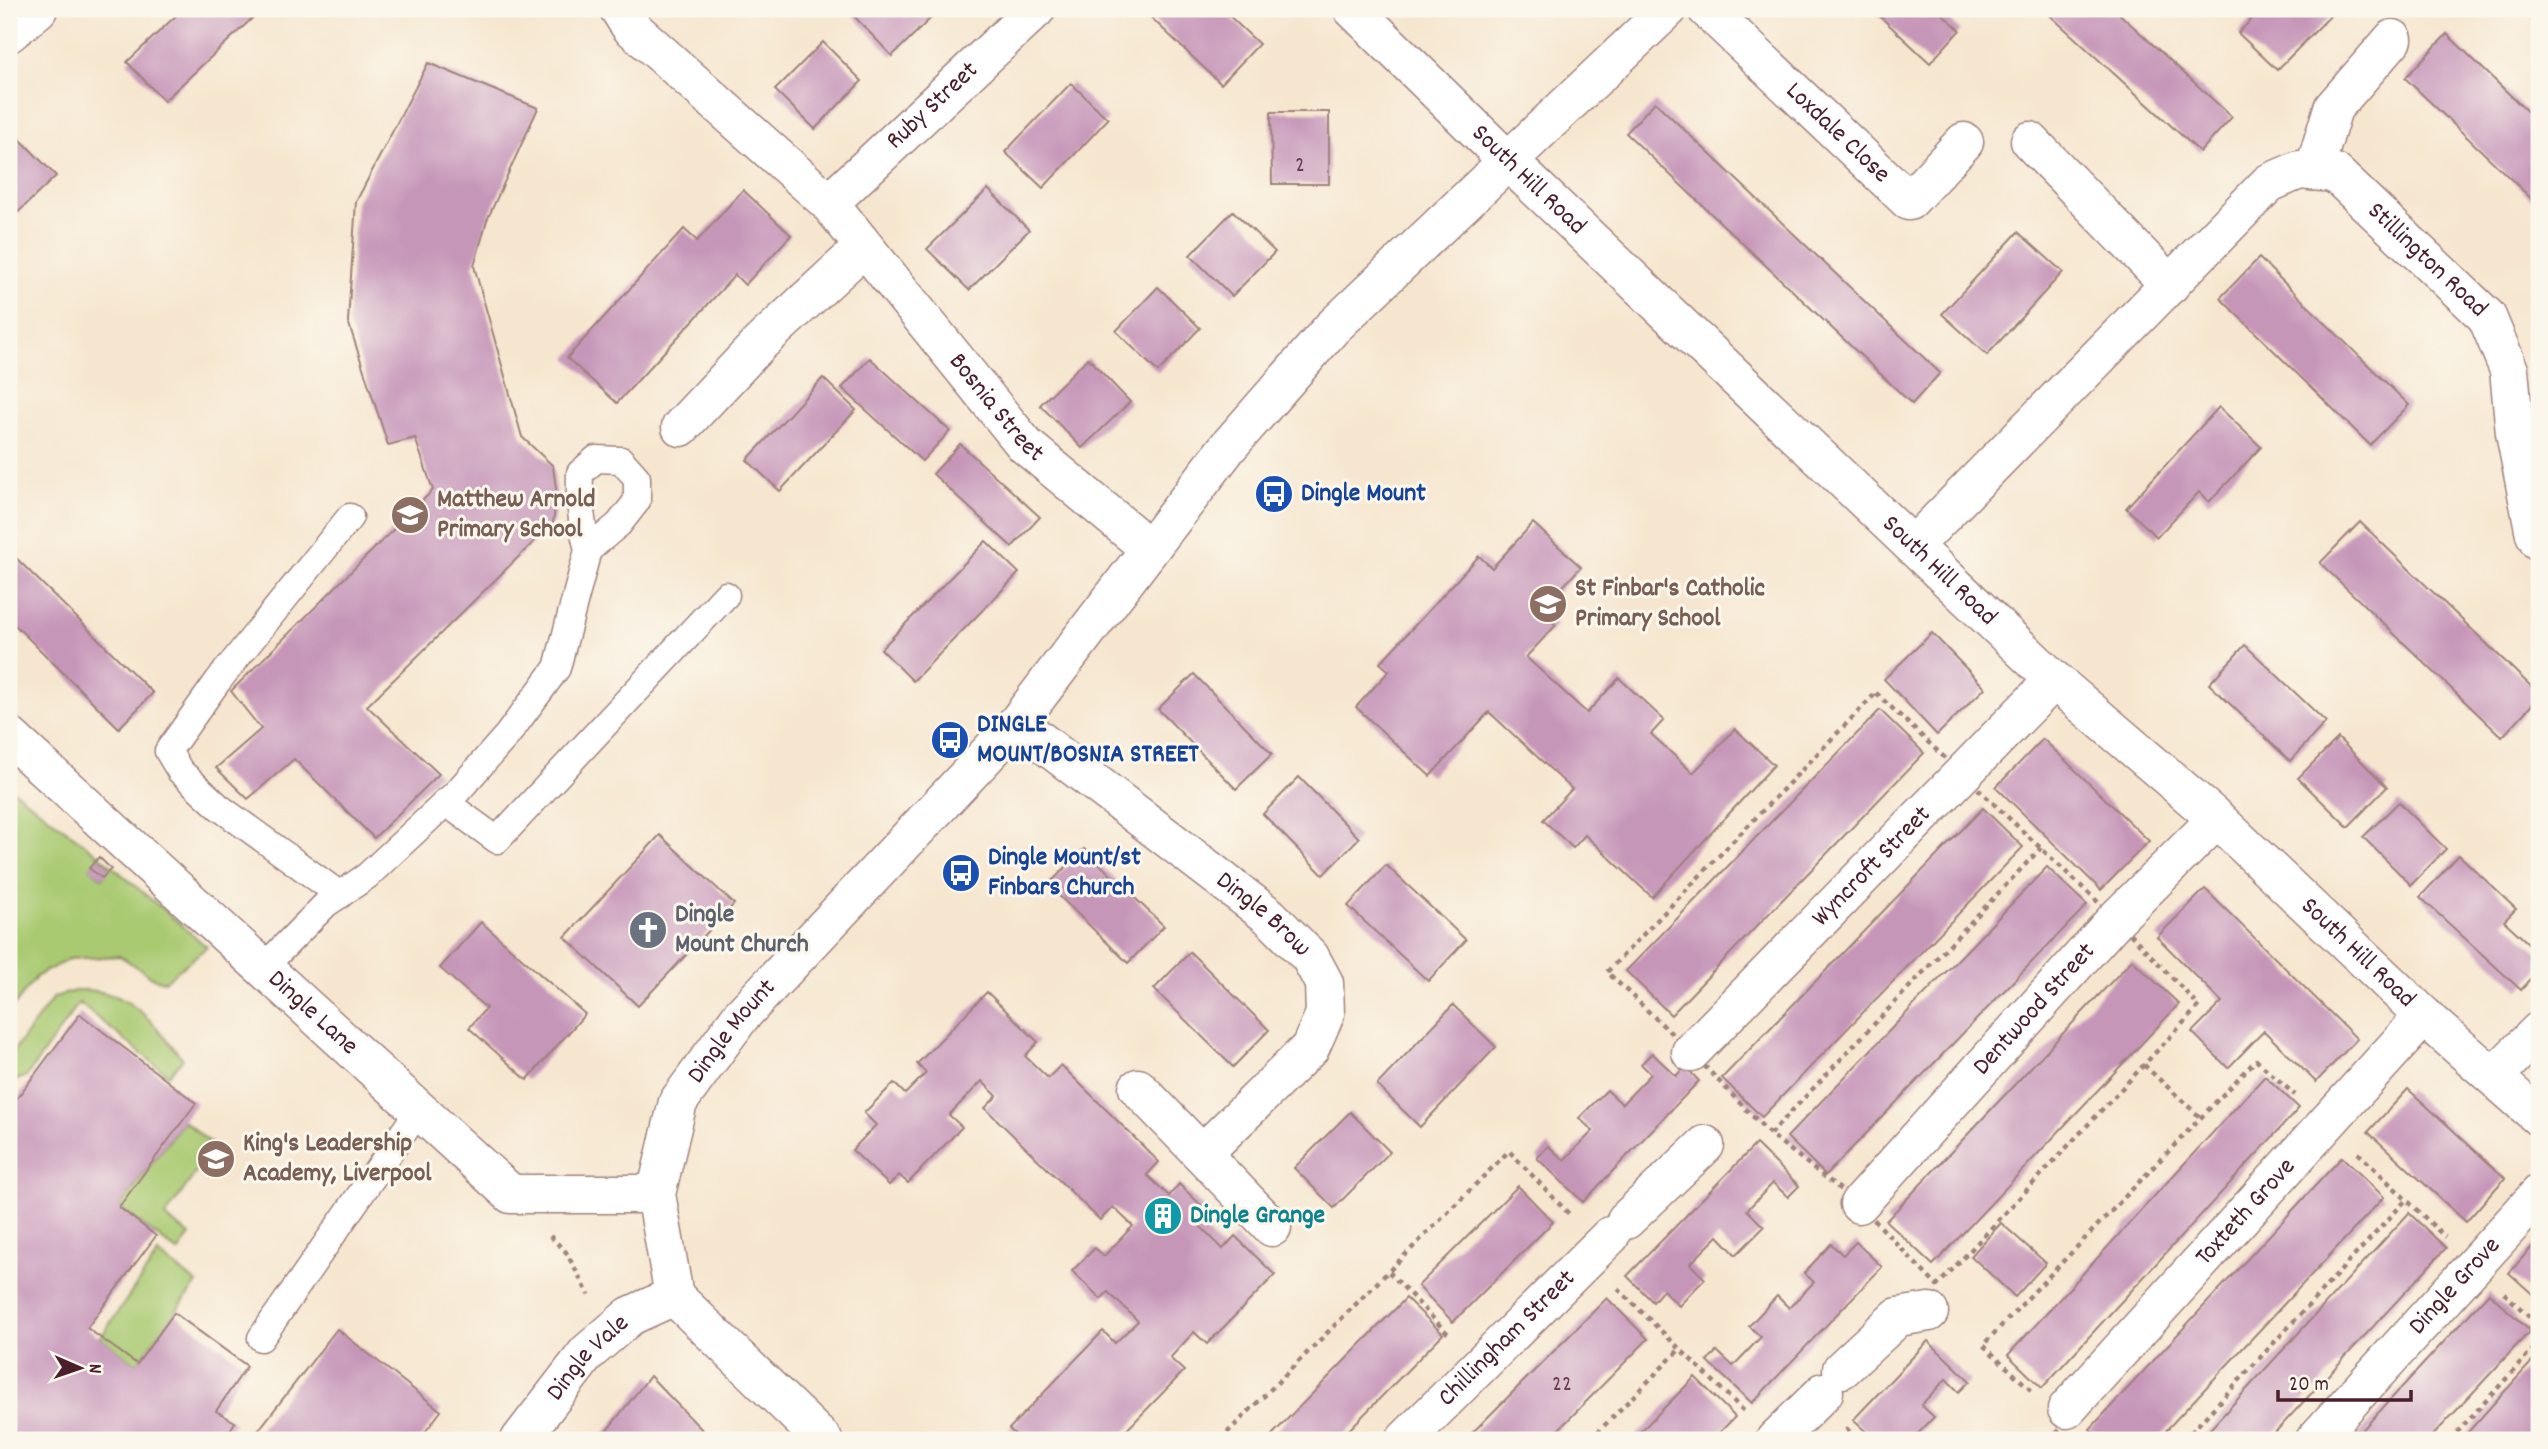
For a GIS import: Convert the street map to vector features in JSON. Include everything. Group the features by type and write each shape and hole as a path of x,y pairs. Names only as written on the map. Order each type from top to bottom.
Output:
{"street":[{"path":"9,33 38,9"},
{"name":"Bosnia Street","path":"619,9 630,26 829,204 1025,445 1149,548"},
{"name":"Ruby Street","path":"829,204 1036,9"},
{"name":"South Hill Road","path":"1353,9 1507,160 2054,680 2217,819 2424,1016 2539,1117"},
{"name":"Dingle Mount","path":"674,1296 656,1194 678,1102 740,1017 1017,723 1227,448 1332,328 1668,9"},
{"name":"Loxdale Close","path":"1707,9 1909,201 1964,142"},
{"path":"1913,546 2269,183 2299,170 2314,171 2333,108 2393,39"},
{"path":"2030,141 2170,285"},
{"name":"Stillington Road","path":"2314,171 2335,173 2487,317 2509,370 2515,433 2535,534 2539,541"},
{"path":"681,427 760,343 864,247"},
{"name":"Wyncroft Street","path":"1692,1052 2054,680"},
{"name":"Dingle Brow","path":"1017,723 1269,916 1310,957 1324,984 1325,1014 1310,1048 1202,1154"},
{"name":"Dingle Lane","path":"9,736 511,1194"},
{"name":"Dentwood Street","path":"1858,1204 2116,919 2217,819"},
{"name":"Toxteth Grove","path":"2067,1409 2424,1016"},
{"path":"2494,1076 2539,1031"},
{"path":"1138,1088 1272,1227"},
{"name":"Chillingham Street","path":"1405,1440 1705,1144"},
{"path":"511,1194 656,1194"},
{"name":"Dingle Grove","path":"2315,1440 2539,1194"},
{"path":"674,1296 823,1440"},
{"name":"Dingle Vale","path":"530,1437 587,1353 630,1316 674,1296"},
{"path":"1775,1440 1833,1380 1913,1314"}],"lane":[{"path":"340,895 219,807 180,771 168,751 218,681 349,517"},
{"path":"263,968 326,904 367,876 445,802 508,734 557,668 588,550"},
{"path":"445,802 497,840 726,595"},
{"path":"261,1338 419,1110"}],"path":[{"path":"1770,1134 2041,848"},
{"path":"2144,1065 2201,1118"},
{"path":"1220,1440 1509,1151 1605,1240 1680,1349 1746,1413"},
{"path":"511,1194 566,1252 610,1333"},
{"path":"2184,1440 2406,1199"},
{"path":"1389,1272 1479,1366"},
{"path":"2451,1440 2539,1343"},
{"path":"1590,1440 1680,1349"}],"green space":[{"path":"9,787 99,855 207,947 165,981 157,980 120,956 69,959 37,976 9,1012","holes":["99,858 110,868 102,878 90,868"]},
{"path":"78,990 112,995 139,1010 183,1059 168,1075 79,1003 27,1076 14,1083 9,1100 9,1057 54,997"},
{"path":"184,1121 214,1146 165,1217 190,1235 178,1252 119,1207"},
{"path":"158,1254 197,1283 137,1364 100,1338"}],"building":[{"path":"183,9 262,9 164,101 127,62"},
{"path":"857,9 940,9 892,56 852,14"},
{"path":"1142,9 1222,9 1259,44 1221,84"},
{"path":"1872,9 1937,9 1960,30 1930,63"},
{"path":"2043,9 2114,9 2232,117 2200,152"},
{"path":"2262,9 2337,9 2277,70 2238,33"},
{"path":"2447,34 2539,123 2539,206 2405,78"},
{"path":"823,42 862,81 815,129 775,90"},
{"path":"428,63 538,108 487,220 474,266 522,437 553,466 557,496 553,523 367,706 439,774 374,838 294,759 248,799 216,768 261,729 231,691 433,490 415,438 388,445 348,321 356,202"},
{"path":"1071,83 1108,119 1043,188 1005,152"},
{"path":"1655,102 1940,373 1912,404 1626,133"},
{"path":"1271,112 1329,112 1329,184 1272,184"},
{"path":"13,132 56,176 9,221 9,136"},
{"path":"988,189 1029,230 969,290 927,249"},
{"path":"743,190 791,235 745,285 735,275 617,403 567,358 684,229 697,241"},
{"path":"1233,211 1275,252 1232,296 1190,255"},
{"path":"2018,232 2063,272 1987,355 1942,314"},
{"path":"2259,258 2409,405 2370,445 2220,298"},
{"path":"1158,287 1200,328 1158,372 1116,331"},
{"path":"870,358 950,431 922,461 842,388"},
{"path":"1088,358 1130,402 1082,448 1040,405"},
{"path":"823,378 856,410 780,491 747,460"},
{"path":"2219,407 2261,447 2209,502 2199,492 2157,537 2126,508"},
{"path":"960,444 1040,517 1012,547 933,474"},
{"path":"2360,522 2539,694 2502,737 2320,563"},
{"path":"1533,523 1581,567 1540,611 1556,625 1526,657 1587,713 1619,678 1664,720 1651,734 1693,773 1735,729 1774,765 1652,897 1585,835 1573,848 1543,820 1572,789 1489,712 1430,776 1356,707 1389,671 1380,663 1479,556 1492,568"},
{"path":"986,541 1019,573 913,681 881,649"},
{"path":"9,551 153,693 119,728 9,619"},
{"path":"1932,633 1985,688 1937,735 1884,679"},
{"path":"2245,645 2326,722 2290,761 2209,684"},
{"path":"1194,674 1272,754 1236,789 1158,709"},
{"path":"1880,710 1924,753 1671,1015 1626,971"},
{"path":"2338,738 2387,787 2348,827 2298,778"},
{"path":"2043,739 2149,841 2101,890 1996,787"},
{"path":"1299,777 1359,838 1323,875 1263,814"},
{"path":"2399,802 2446,849 2411,885 2363,837"},
{"path":"1983,808 2023,847 1762,1117 1722,1078"},
{"path":"660,835 734,904 638,1006 565,937"},
{"path":"1084,849 1164,926 1128,963 1048,885"},
{"path":"2459,855 2516,909 2504,921 2539,953 2539,970 2521,990 2420,897"},
{"path":"99,857 111,869 102,878 89,868"},
{"path":"1386,865 1466,940 1428,981 1348,906"},
{"path":"2047,867 2087,905 1826,1175 1787,1137"},
{"path":"2205,889 2357,1039 2316,1082 2264,1031 2228,1068 2192,1032 2222,1002 2157,937"},
{"path":"481,922 585,1014 527,1080 469,1028 486,1008 440,968"},
{"path":"1190,952 1269,1030 1233,1067 1154,989"},
{"path":"2132,960 2179,1004 1933,1265 1886,1221"},
{"name":"Dingle Grange","path":"987,992 1038,1042 1025,1056 1048,1078 1061,1065 1159,1162 1147,1175 1169,1196 1179,1184 1208,1212 1197,1223 1223,1249 1235,1236 1275,1275 1207,1344 1194,1332 1170,1358 1184,1371 1117,1440 1021,1440 1009,1429 1103,1331 1115,1343 1138,1321 1108,1292 1101,1299 1072,1271 1095,1248 1104,1256 1133,1226 1113,1207 1100,1220 985,1108 997,1096 982,1081 949,1115 962,1127 908,1183 899,1175 889,1185 852,1150 876,1125 864,1113 894,1083 905,1094 926,1073 917,1064"},
{"path":"1453,1005 1496,1047 1420,1127 1377,1085"},
{"path":"80,1014 196,1103 119,1207 156,1236 87,1328 137,1364 174,1313 247,1366 216,1411 235,1422 229,1432 240,1440 18,1440 9,1434 9,1109"},
{"path":"1652,1053 1676,1076 1685,1066 1699,1081 1583,1202 1537,1158 1548,1146 1564,1160 1593,1131 1579,1118 1607,1090 1622,1104 1651,1074 1641,1064"},
{"path":"2265,1076 2299,1108 2042,1388 2008,1355"},
{"path":"2408,1089 2505,1178 2466,1222 2368,1132"},
{"path":"1350,1112 1390,1152 1334,1208 1294,1168"},
{"path":"1756,1144 1799,1186 1788,1197 1773,1183 1747,1210 1764,1227 1736,1255 1718,1236 1690,1264 1705,1279 1679,1306 1663,1290 1653,1302 1627,1276"},
{"path":"2342,1157 2384,1197 2157,1440 2101,1440 2090,1429"},
{"path":"1518,1186 1553,1222 1453,1322 1418,1286"},
{"path":"2409,1213 2446,1248 2268,1440 2200,1440"},
{"path":"2001,1223 2046,1263 2015,1297 1971,1256"},
{"path":"2539,1239 2539,1300 2509,1273"},
{"path":"1856,1242 1882,1267 1752,1403 1707,1361 1717,1351 1733,1366 1761,1337 1749,1326 1777,1296 1789,1308 1814,1282 1804,1273 1831,1244 1843,1255"},
{"path":"2489,1293 2530,1331 2429,1440 2353,1440"},
{"path":"1406,1298 1443,1334 1339,1440 1267,1440"},
{"path":"1607,1298 1648,1339 1548,1440 1465,1440"},
{"path":"337,1329 441,1411 419,1440 251,1440"},
{"path":"1928,1341 1970,1381 1959,1392 1946,1379 1921,1405 1934,1417 1912,1440 1895,1440 1888,1433 1880,1440 1875,1440 1853,1420"},
{"path":"2539,1354 2539,1440 2461,1440 2495,1402"},
{"path":"650,1376 712,1440 601,1438"},
{"path":"1695,1377 1735,1417 1712,1440 1632,1440"},
{"path":"2058,1430 2068,1440 2048,1440"}],"place":[{"name":"Dingle Mount","path":"1274,494"},
{"name":"Matthew Arnold Primary School","path":"410,515"},
{"name":"St Finbar's Catholic Primary School","path":"1548,604"},
{"name":"DINGLE MOUNT/BOSNIA STREET","path":"950,740"},
{"name":"Dingle Mount/st Finbars Church","path":"961,873"},
{"name":"Dingle Mount Church","path":"648,930"},
{"name":"King's Leadership Academy, Liverpool","path":"216,1159"},
{"name":"Dingle Grange","path":"1163,1216"}]}
